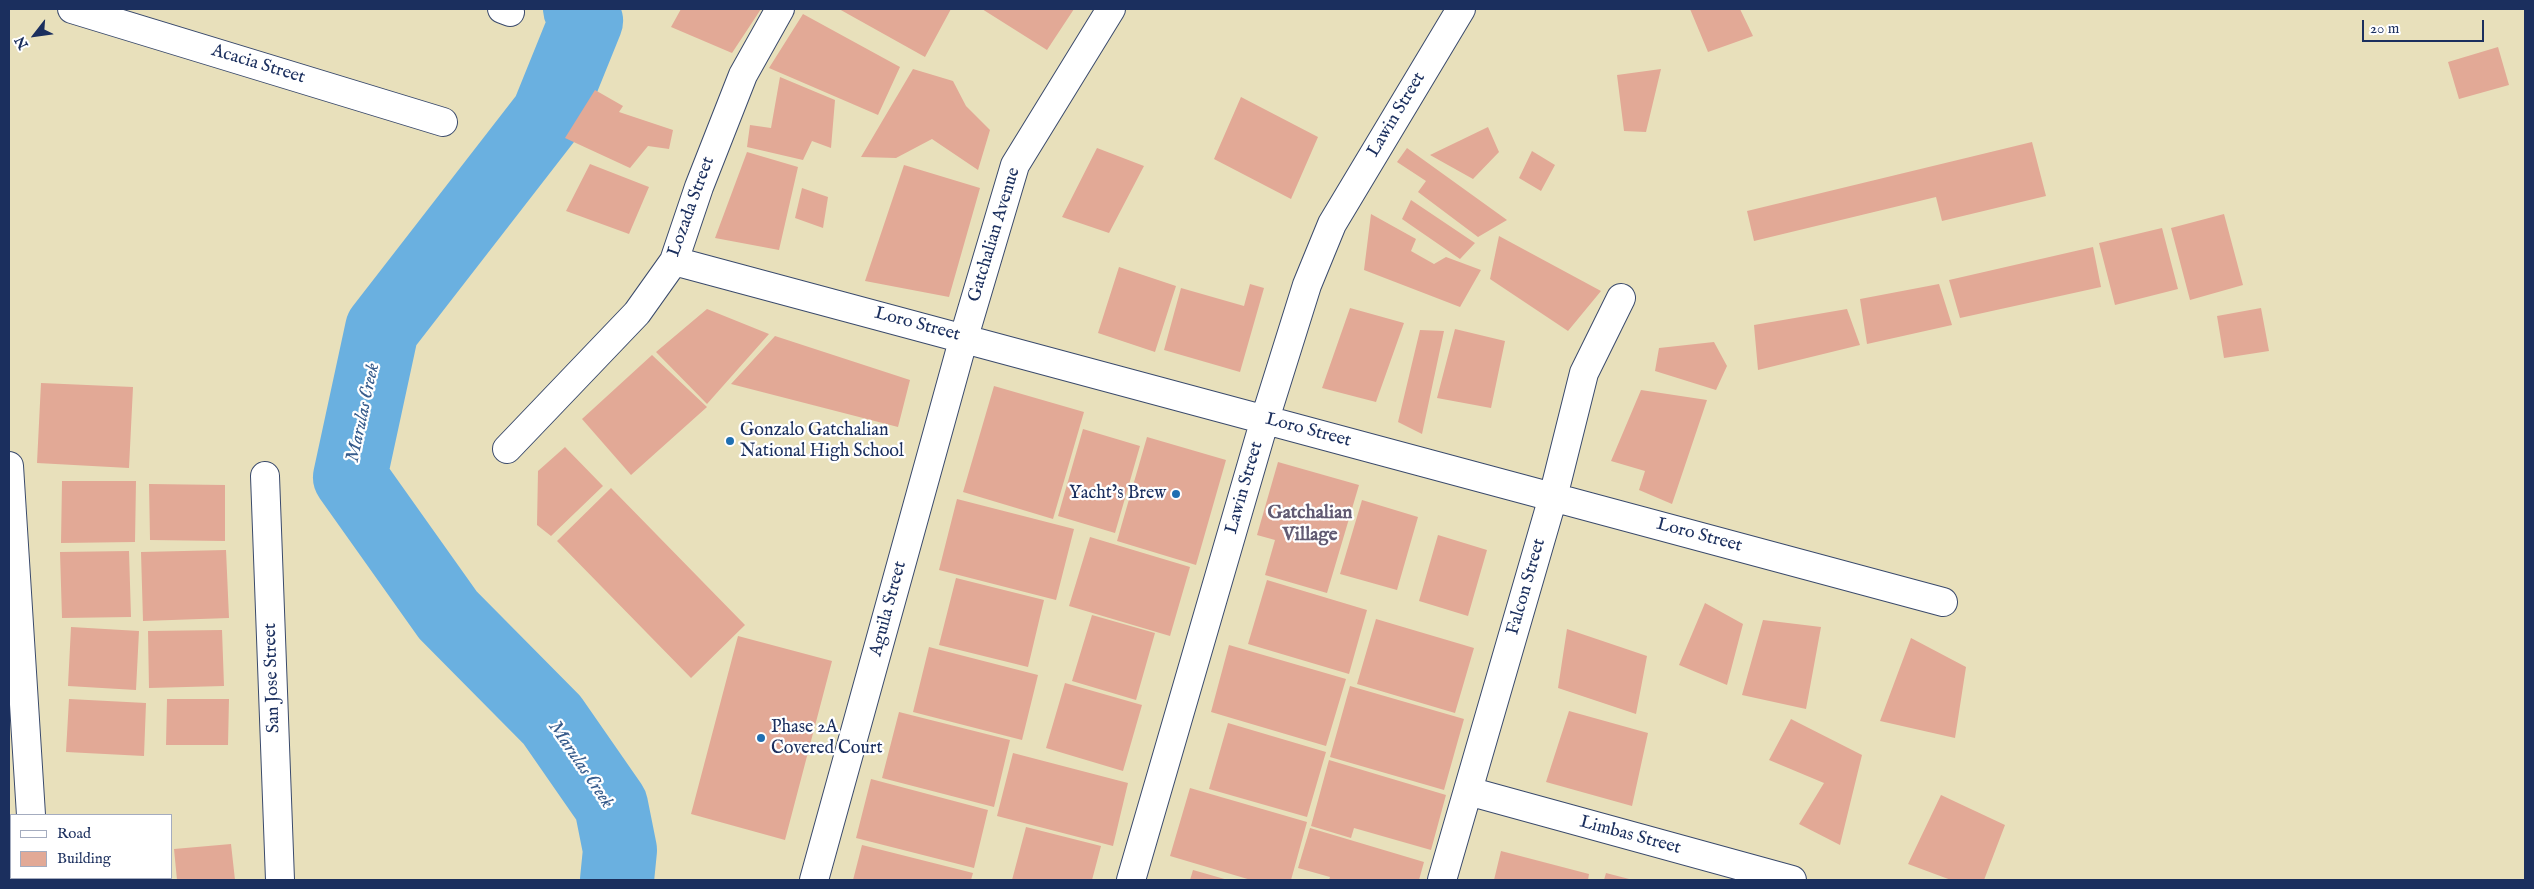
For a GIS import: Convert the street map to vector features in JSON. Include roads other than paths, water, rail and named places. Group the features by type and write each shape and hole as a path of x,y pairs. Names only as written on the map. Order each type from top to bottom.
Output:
{"street":[{"name":"Acacia Street","path":"72,9 443,122"},
{"name":"Lozada Street","path":"508,449 637,313 674,260 699,187 743,75 780,9"},
{"name":"Gatchalian Avenue","path":"964,337 1015,164 1111,9"},
{"name":"Lawin Street","path":"1131,880 1265,419 1307,285 1332,224 1461,9"},
{"name":"Loro Street","path":"674,260 1943,602"},
{"name":"Falcon Street","path":"1442,880 1553,497 1584,373 1621,298"},
{"name":"Aguila Street","path":"814,880 964,337"},
{"path":"9,466 31,814"},
{"name":"San Jose Street","path":"265,476 280,880"},
{"name":"Limbas Street","path":"1468,791 1776,878"}],"waterway":[{"name":"Marulas Creek","path":"580,9 586,21 548,115 382,329 350,477 448,615 552,720 611,805 620,850 617,880"}],"place":[{"name":"Gonzalo Gatchalian National High School","path":"730,441"},
{"name":"Yacht’s Brew","path":"1176,494"},
{"name":"Phase 2A Covered Court","path":"761,738"}],"district":[{"name":"Gatchalian Village","path":"1310,525"}]}
